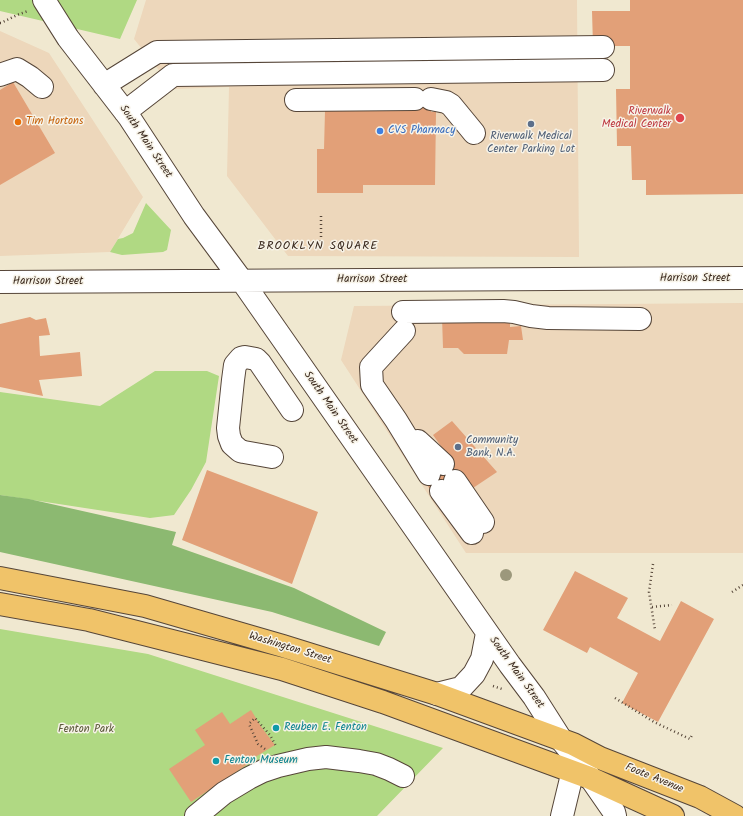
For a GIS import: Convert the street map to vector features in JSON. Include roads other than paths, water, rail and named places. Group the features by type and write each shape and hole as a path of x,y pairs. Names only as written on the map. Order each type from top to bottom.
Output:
{"highway":[{"name":"Washington Street","path":"0,578 145,606 437,694 575,759"},
{"name":"Washington Street","path":"0,604 89,620 282,669 383,702 575,759"},
{"name":"Foote Avenue","path":"575,759 600,758 700,797 735,816"},
{"path":"575,759 674,816"}],"street":[{"name":"South Main Street","path":"37,5 68,38 125,112 194,216 242,281 487,633 534,697 615,816"},
{"path":"104,85 157,52 602,46"},
{"path":"476,48 476,71"},
{"path":"524,48 525,71"},
{"path":"295,50 296,74"},
{"path":"381,50 382,73"},
{"path":"271,51 271,74"},
{"path":"0,75 17,70 30,77 42,87"},
{"path":"125,112 173,76 603,70"},
{"path":"296,100 423,99 446,102 451,105 474,133"},
{"name":"Harrison Street","path":"0,282 743,278"},
{"path":"478,528 442,478 396,420 372,384 371,367 403,322 503,311 548,318 640,319"},
{"path":"272,457 240,451 232,444 229,436 228,428 235,366 241,358 246,357 256,359 287,403"},
{"path":"437,694 461,688 474,674 482,659 487,633"},
{"path":"196,816 224,793 283,758 342,758 376,764 402,776"},
{"path":"562,816 575,759"}],"place":[{"name":"Riverwalk Medical Center","path":"680,118"},
{"name":"Tim Hortons","path":"18,122"},
{"name":"Riverwalk Medical Center Parking Lot","path":"531,124"},
{"name":"CVS Pharmacy","path":"380,131"},
{"name":"Community Bank, N.A.","path":"458,447"},
{"name":"Reuben E. Fenton","path":"276,728"},
{"name":"Fenton Museum","path":"216,761"}],"district":[{"name":"BROOKLYN SQUARE","path":"318,247"}],"park label":[{"name":"Fenton Park","path":"86,730"}]}
